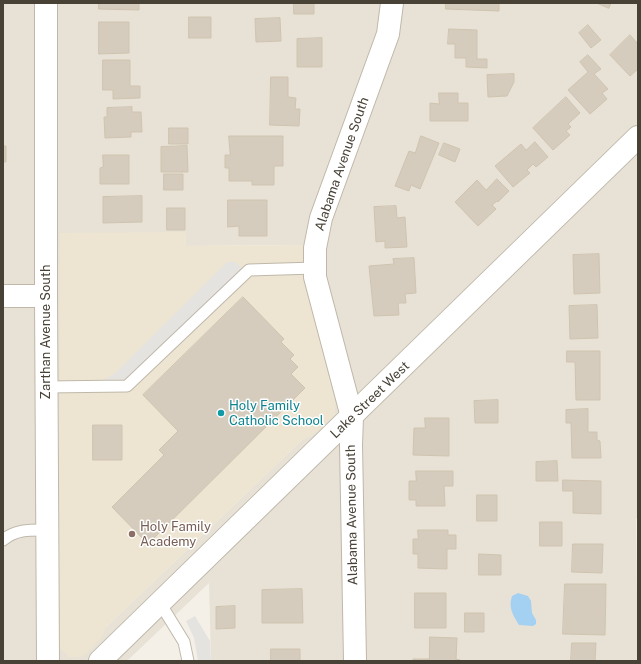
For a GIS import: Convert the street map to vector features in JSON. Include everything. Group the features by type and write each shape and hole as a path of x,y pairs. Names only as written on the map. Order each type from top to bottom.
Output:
{"street":[{"name":"Zarthan Avenue South","path":"46,3 48,661"},
{"name":"Alabama Avenue South","path":"355,661 352,418 315,277 315,248 321,218 388,34 392,3"},
{"name":"Lake Street West","path":"100,661 352,418 638,137"},
{"path":"3,296 46,296"}],"lane":[{"path":"46,387 127,386 249,270 315,268"},
{"path":"3,540 9,535 22,530 47,530"},
{"path":"160,603 184,642 188,661"}],"shaded area":[{"path":"3,3 638,3 638,518 636,519 638,661 211,661 209,583 127,661 3,661","holes":["185,232 186,246 306,245 305,283 335,403 312,435 303,439 105,628"]},
{"name":"Holy Family Academy","path":"185,232 186,246 306,245 305,283 335,403 335,414 316,433 303,439 105,628 102,637 87,653 81,657 69,657 59,647 60,233"},
{"path":"227,262 236,262 243,270 128,379 104,380 114,374"},
{"path":"195,616 210,641 211,661 198,661 194,638 186,621"}],"water":[{"path":"518,593 528,596 531,601 532,613 536,620 536,624 533,626 519,625 513,615 511,600 512,596"}],"building":[{"path":"99,3 139,3 139,10 99,9"},
{"path":"294,3 314,3 314,14 294,14"},
{"path":"446,3 499,3 499,11 446,9"},
{"path":"597,3 611,3 609,8"},
{"path":"189,17 211,17 211,38 189,38"},
{"path":"280,18 281,41 256,42 255,19"},
{"path":"99,22 129,22 129,53 99,54"},
{"path":"588,25 601,40 591,48 579,33"},
{"path":"449,29 477,30 477,59 487,59 487,68 466,67 466,58 455,58 455,44 448,44"},
{"path":"630,35 638,44 638,69 630,76 610,55"},
{"path":"322,38 322,67 297,67 297,39"},
{"path":"588,55 601,69 594,74 608,89 602,93 607,99 590,114 568,90 588,72 580,62"},
{"path":"103,60 130,60 130,86 140,86 140,98 113,99 113,90 103,90"},
{"path":"514,74 514,82 507,96 488,97 487,75"},
{"path":"271,77 288,77 288,97 296,98 295,109 300,109 299,126 270,125"},
{"path":"439,93 458,93 458,103 468,103 468,121 430,121 430,103 439,104"},
{"path":"566,97 580,113 568,124 571,127 566,131 570,135 553,150 533,128"},
{"path":"132,107 132,112 141,112 142,132 131,132 131,137 105,138 104,117 107,117 107,108"},
{"path":"169,128 188,128 188,144 169,144"},
{"path":"229,136 283,136 283,166 274,166 274,185 252,185 252,181 229,181 229,168 225,168 225,155 230,155"},
{"path":"421,136 439,143 420,189 411,185 409,191 395,186 409,151 415,153"},
{"path":"535,142 548,157 536,167 533,164 527,170 530,173 513,187 495,166 521,144 526,150"},
{"path":"444,143 460,149 455,162 439,155"},
{"path":"3,146 6,146 6,162 3,162"},
{"path":"187,146 188,172 161,172 161,147"},
{"path":"103,155 129,155 129,184 100,184 100,168 103,167"},
{"path":"164,174 183,174 183,190 164,190"},
{"path":"497,179 509,191 498,202 497,201 492,205 496,209 478,226 455,202 477,180 486,190"},
{"path":"142,196 142,222 103,223 103,197"},
{"path":"228,200 267,200 267,236 239,236 239,226 228,227"},
{"path":"396,206 397,218 405,217 407,247 385,248 385,241 376,242 374,207"},
{"path":"167,208 185,208 185,230 167,230"},
{"path":"599,254 600,293 574,294 573,255"},
{"path":"414,258 416,293 405,294 406,303 398,303 399,315 374,316 369,266 394,264 393,259"},
{"name":"Holy Family Catholic School","path":"243,297 284,339 281,342 294,355 290,359 298,367 291,374 305,388 148,544 112,507 164,455 159,450 178,431 143,395"},
{"path":"597,305 598,338 570,339 569,306"},
{"path":"567,351 600,351 600,400 576,400 575,362 567,362"},
{"path":"498,400 498,423 475,423 474,401"},
{"path":"588,409 588,432 597,432 597,440 600,441 601,458 572,458 571,423 566,423 566,410"},
{"path":"425,418 449,418 449,456 413,455 414,428 425,428"},
{"path":"93,425 122,425 122,460 93,460"},
{"path":"557,461 558,481 536,481 536,462"},
{"path":"416,471 453,471 453,486 444,486 445,506 416,506 416,500 409,500 409,481 416,481"},
{"path":"563,480 601,481 601,514 573,513 573,491 563,491"},
{"path":"477,495 497,495 497,521 477,521"},
{"path":"540,522 562,522 562,546 540,546"},
{"path":"418,530 448,530 448,535 456,535 456,549 447,549 447,569 418,568 418,554 413,554 413,539 418,539"},
{"path":"573,544 603,544 602,573 572,572"},
{"path":"479,554 501,555 501,575 479,575"},
{"path":"565,584 606,584 605,635 563,634"},
{"path":"302,589 303,623 262,623 262,590"},
{"path":"415,593 446,593 446,628 415,628"},
{"path":"235,606 235,628 216,629 216,607"},
{"path":"465,613 484,613 484,632 465,632"},
{"path":"430,637 457,638 456,659 463,661 413,661 413,659 429,659"},
{"path":"572,643 596,643 595,661 571,661"},
{"path":"271,649 300,649 300,661 271,661"}],"place":[{"name":"Holy Family Catholic School","path":"221,413"},
{"name":"Holy Family Academy","path":"132,534"}]}
